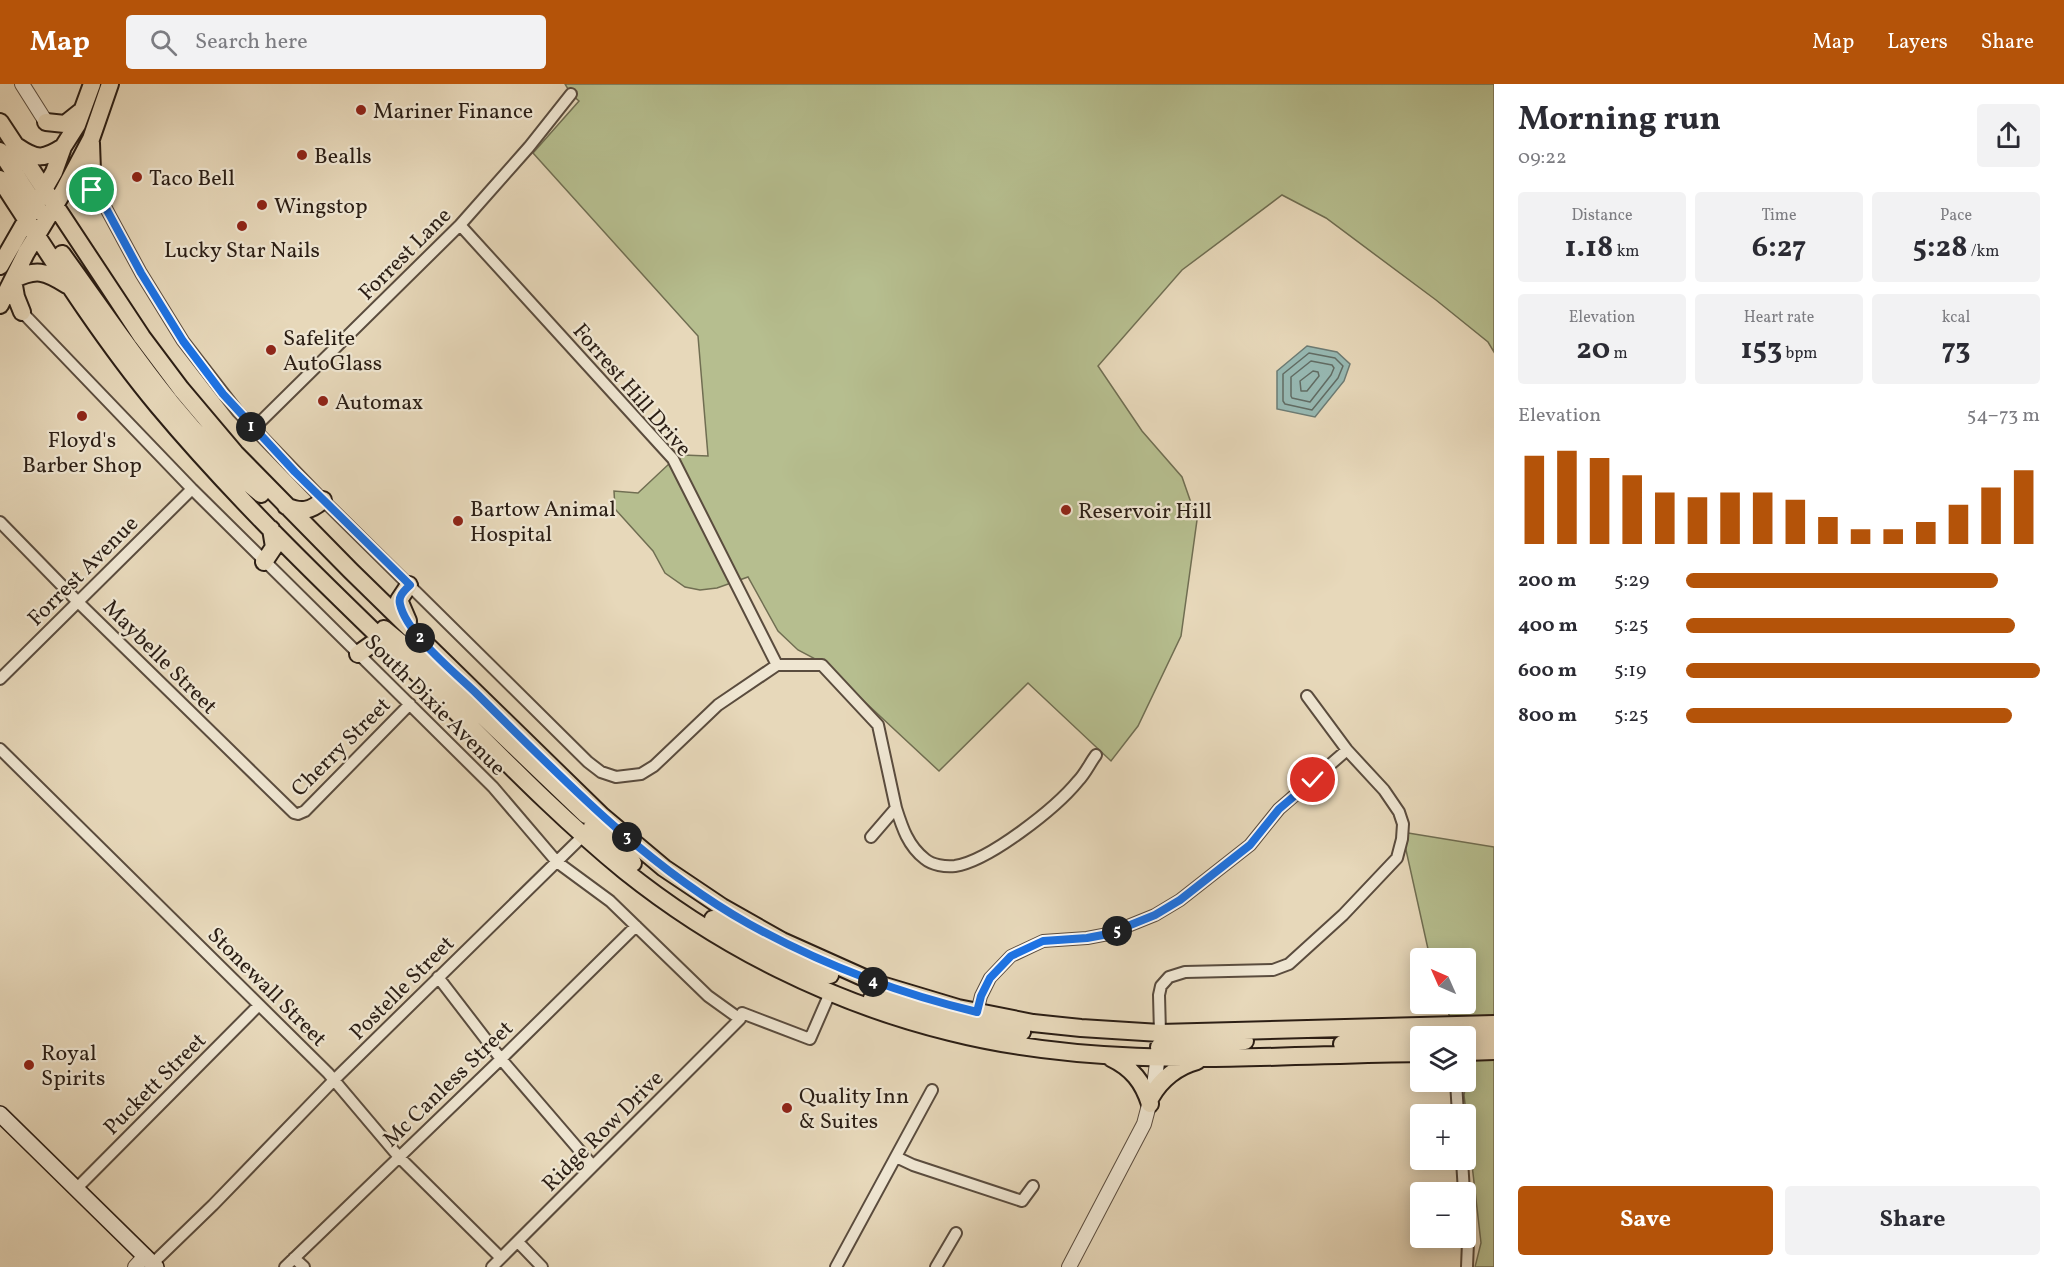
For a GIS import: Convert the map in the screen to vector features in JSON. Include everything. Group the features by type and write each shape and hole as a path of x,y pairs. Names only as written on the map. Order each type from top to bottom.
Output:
{"main road":[{"path":"0,266 7,244 26,219 54,172 63,147 77,125 92,84"},
{"path":"0,305 91,139 110,84"},
{"path":"46,122 65,124 84,108"},
{"path":"0,122 8,148 34,204 41,227 70,287 118,355 158,406 271,530 389,646 593,825 722,907 791,945 878,984 977,1012 1072,1027 1210,1057 1410,1053"},
{"path":"46,122 63,147"},
{"path":"91,139 92,171 102,201"},
{"path":"8,148 47,157 63,147"},
{"path":"8,148 44,189 59,199 119,304 170,376 223,439 301,522 416,635 593,825 629,873 666,901 730,943 830,993 896,1017 960,1035 1042,1050 1104,1056 1117,1061 1135,1074 1150,1100"},
{"path":"0,179 26,219 41,227 114,330 181,415 259,493 301,522"},
{"path":"59,199 70,187 81,185 92,190 102,201"},
{"path":"13,280 23,274 47,273 70,287"},
{"path":"13,280 22,312"},
{"path":"0,312 14,308 22,312"},
{"path":"286,506 306,511 311,510 323,500"},
{"path":"264,562 274,547 271,530"},
{"path":"410,585 400,595 400,604 416,635"},
{"path":"354,612 384,629 443,678 593,825"},
{"path":"358,654 372,644 389,646"},
{"path":"813,985 835,986 963,1021 1034,1034 1078,1040 1138,1043 1149,1041 1159,1046"},
{"path":"1476,1029 1494,1024"},
{"path":"1104,1056 1159,1046 1317,1029 1410,1033"},
{"path":"1476,1037 1494,1038"},
{"path":"1274,1056 1337,1044 1410,1039"},
{"path":"1476,1052 1494,1051"},
{"path":"1150,1100 1156,1089 1175,1071 1210,1057"},
{"path":"0,1114 147,1264"}],"street":[{"path":"22,84 46,122"},
{"name":"Forrest Lane","path":"253,429 460,225 530,147 571,94"},
{"path":"102,201 141,273 183,341 253,429 588,762 601,772 616,777 632,776 648,771 718,705 777,665 822,665 878,725 896,808 906,837 926,860 941,866 954,866 974,861 1036,821 1079,780 1096,755"},
{"name":"Forrest Hill Drive","path":"460,225 673,459 777,665"},
{"name":"South Dixie Avenue","path":"22,312 264,562 493,787 557,862 610,901 708,996 740,1019 742,1013 810,1039 830,993"},
{"name":"Forrest Avenue","path":"0,679 192,489"},
{"name":"Maybelle Street","path":"0,522 291,812 297,814"},
{"path":"1069,1267 1135,1144 1150,1100 1159,1046 1161,986 1169,977 1185,972 1281,968 1297,958 1397,858 1403,824 1399,812 1384,790 1347,750 1307,696"},
{"name":"Cherry Street","path":"297,814 305,811 410,705"},
{"name":"Stonewall Street","path":"0,749 334,1080 399,1157 501,1258"},
{"path":"977,1012 981,996 990,978 1011,956 1043,941 1108,934 1155,915 1180,900 1250,845 1279,809 1347,750"},
{"path":"871,837 896,808"},
{"name":"Postelle Street","path":"147,1264 213,1204 334,1080 593,825"},
{"name":"Mc Canless Street","path":"285,1267 636,926"},
{"path":"438,977 501,1059 593,1166"},
{"name":"Puckett Street","path":"76,1189 259,1005"},
{"name":"Ridge Row Drive","path":"492,1267 740,1019"},
{"path":"836,1267 932,1090"},
{"path":"896,1157 913,1165 1022,1201 1033,1186"},
{"path":"936,1267 956,1233"},
{"path":"518,1242 542,1267"},
{"path":"1467,1267 1468,1248"},
{"path":"294,1257 304,1267"}],"green space":[{"path":"565,84 1494,84 1494,352 1488,342 1436,300 1326,218 1282,195 1182,270 1098,366 1142,431 1182,477 1197,520 1181,636 1138,726 1111,761 1028,683 939,771 823,663 798,650 778,631 748,577 717,588 700,590 685,587 665,573 653,551 615,509 614,491 638,493 671,462 683,455 708,456 698,336 533,153 579,101"},
{"path":"1402,832 1494,847 1494,1267 1475,1267 1481,1243 1476,1182 1474,1182 1473,1170 1476,1170 1476,1104 1465,1104 1464,1095 1465,1092 1476,1092 1476,1026 1453,1026 1449,1014 1476,1014 1476,948 1428,948"}],"water":[{"path":"1307,346 1337,352 1350,364 1344,381 1315,417 1277,409 1277,371"}],"place":[{"name":"Mariner Finance","path":"361,110"},
{"name":"Bealls","path":"302,155"},
{"name":"Taco Bell","path":"137,177"},
{"name":"Wingstop","path":"262,205"},
{"name":"Lucky Star Nails","path":"242,226"},
{"name":"Safelite AutoGlass","path":"271,350"},
{"name":"Automax","path":"323,401"},
{"name":"Floyd's Barber Shop","path":"82,416"},
{"name":"Reservoir Hill","path":"1066,510"},
{"name":"Bartow Animal Hospital","path":"458,521"},
{"name":"Royal Spirits","path":"29,1065"},
{"name":"Quality Inn & Suites","path":"787,1108"}],"route":[{"path":"92,190 102,201 125,247 183,341 223,394 295,472 410,585 400,595 399,600 416,635 641,850 722,907 782,941 878,984 977,1012 984,986 995,970 1011,956 1043,941 1108,934 1155,915 1192,892 1250,845 1279,809 1313,780"}]}
